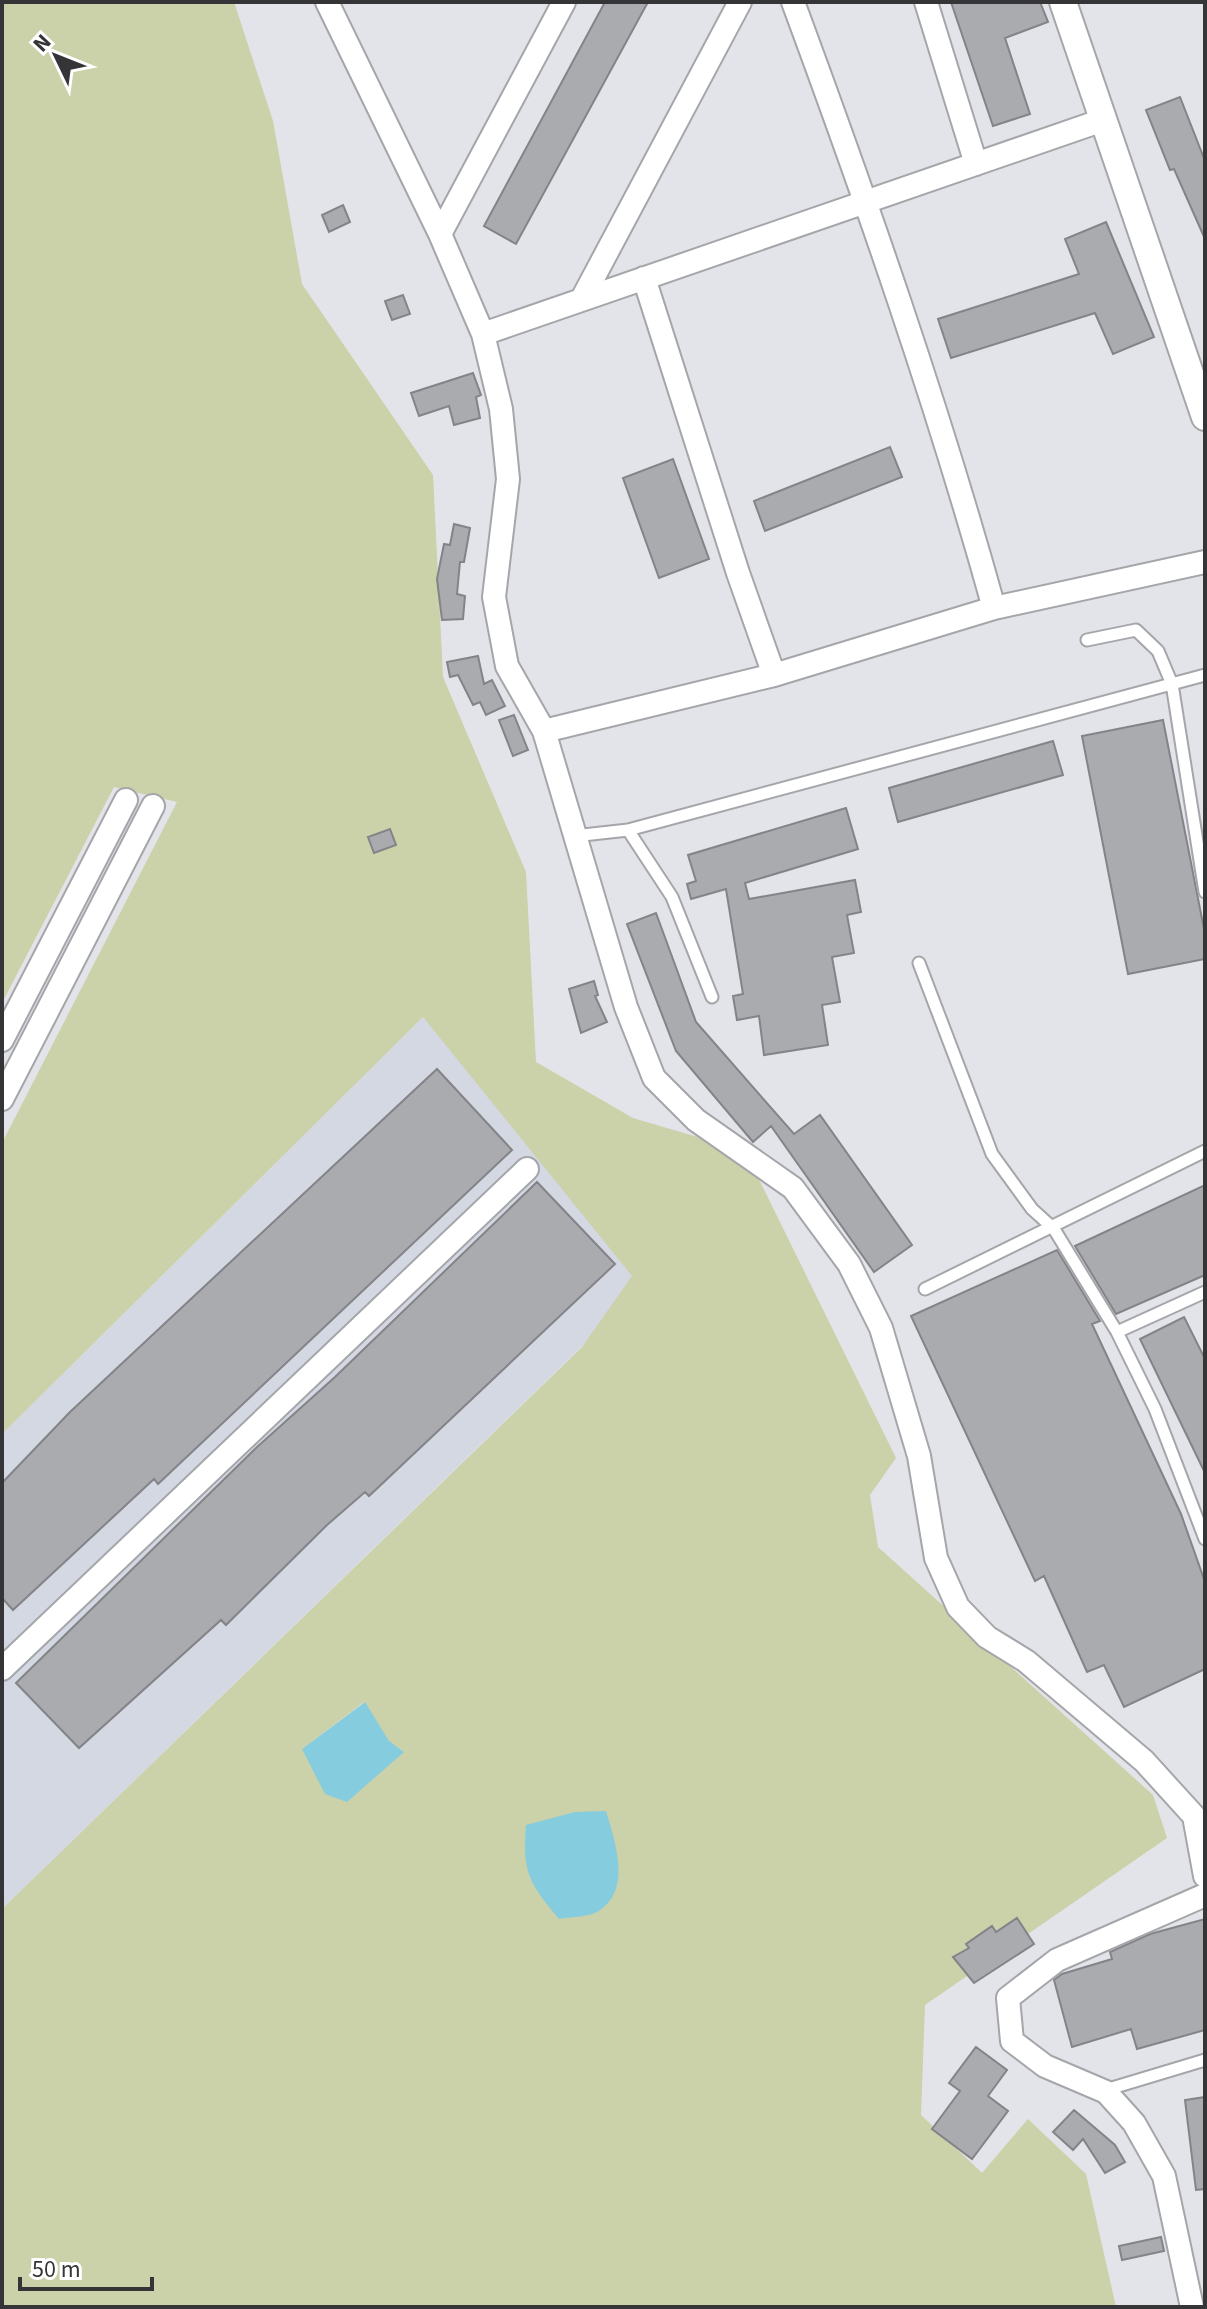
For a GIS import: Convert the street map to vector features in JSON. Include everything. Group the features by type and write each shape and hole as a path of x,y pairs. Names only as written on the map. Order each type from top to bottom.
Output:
{"street":[{"path":"327,2 440,234 483,334 501,409 508,479 494,597 507,666 544,731 626,1007 654,1078 696,1120 793,1188 856,1277 881,1328 919,1456 936,1558 958,1607 987,1637 1026,1661 1144,1761 1194,1816 1205,1876"},
{"path":"440,234 564,2"},
{"path":"582,299 740,2"},
{"path":"793,2 867,202 994,608"},
{"path":"926,2 976,164"},
{"path":"1063,2 1205,417"},
{"path":"483,334 1103,120"},
{"path":"644,278 733,559 774,675"},
{"path":"544,731 774,675 994,608 1205,562"},
{"path":"2,1040 126,800"},
{"path":"2,1099 153,806"},
{"path":"2,1669 527,1169"},
{"path":"1192,2307 1164,2176 1134,2123 1101,2091 1045,2066 1012,2041 1008,1998 1057,1960 1205,1895"}],"lane":[{"path":"1087,640 1136,630 1158,651 1172,684 1205,892"},
{"path":"573,836 628,830 1205,675"},
{"path":"628,830 672,897 712,997"},
{"path":"919,963 992,1154 1032,1209 1054,1229 1117,1332 1155,1409 1205,1539"},
{"path":"925,1289 1054,1229 1205,1151"},
{"path":"1117,1332 1205,1292"},
{"path":"1101,2091 1205,2060"}],"shaded area":[{"path":"423,1017 659,1271 2,1909 2,1434"}],"green space":[{"path":"2,2 234,2 273,121 302,284 433,475 443,677 526,872 536,1062 633,1118 745,1151 896,1458 870,1495 878,1547 1153,1795 1167,1838 925,2005 921,2115 982,2173 1028,2119 1086,2174 1116,2307 2,2307 2,1909 582,1347 632,1276 423,1017 2,1434 2,1143 177,802 114,787 2,1003","holes":["364,1702 389,1742 403,1751 302,1749"]}],"water":[{"path":"365,1702 389,1741 404,1752 347,1802 325,1794 302,1749"},
{"path":"606,1811 617,1851 615,1892 597,1912 559,1919 530,1876 525,1854 526,1825 575,1812"}],"building":[{"path":"605,2 648,2 516,244 484,226"},
{"path":"951,2 1040,2 1048,22 1005,38 1030,114 993,126"},
{"path":"1180,97 1205,161 1205,239 1174,169 1170,170 1146,110"},
{"path":"343,205 350,222 329,232 322,215"},
{"path":"1106,222 1154,337 1113,354 1095,313 951,358 938,319 1079,274 1065,239"},
{"path":"403,295 410,314 392,320 385,301"},
{"path":"473,373 481,395 476,397 480,418 454,425 449,406 419,416 411,393"},
{"path":"890,447 902,477 765,531 754,501"},
{"path":"673,459 709,559 659,578 623,478"},
{"path":"454,524 470,528 464,562 460,562 457,594 465,596 463,619 442,620 437,579 444,544 450,545"},
{"path":"478,656 484,684 492,680 505,706 486,715 480,702 473,705 458,675 450,677 447,662"},
{"path":"514,715 528,750 513,756 499,720"},
{"path":"1163,720 1205,934 1205,959 1128,974 1082,736"},
{"path":"1053,741 1063,775 898,822 889,788"},
{"path":"846,808 858,849 745,883 749,899 855,880 861,912 847,915 854,953 832,957 840,1002 822,1005 828,1045 764,1055 759,1016 737,1020 733,996 743,994 726,889 691,899 687,884 696,881 688,855"},
{"path":"390,829 396,845 374,853 368,837"},
{"path":"656,913 696,1022 794,1134 820,1115 912,1245 874,1272 771,1126 753,1142 676,1051 627,924"},
{"path":"594,981 598,995 595,996 607,1022 581,1033 569,989"},
{"path":"437,1069 512,1150 158,1484 154,1479 13,1610 2,1598 2,1483 70,1412"},
{"path":"537,1182 615,1264 369,1496 365,1492 327,1525 226,1625 221,1620 79,1748 16,1683 256,1448 335,1377"},
{"path":"1205,1185 1205,1275 1116,1314 1075,1246"},
{"path":"1057,1250 1100,1321 1092,1324 1181,1514 1205,1582 1205,1669 1124,1707 1104,1665 1087,1672 1044,1576 1035,1581 911,1316"},
{"path":"1184,1317 1205,1359 1205,1473 1140,1339"},
{"path":"1017,1918 1034,1944 974,1983 953,1957 969,1948 966,1944 992,1926 996,1932"},
{"path":"1205,1919 1205,2030 1137,2049 1131,2029 1072,2047 1054,1980 1062,1974 1112,1959 1110,1952 1150,1934"},
{"path":"976,2047 1007,2070 988,2096 1008,2111 972,2159 932,2129 960,2091 949,2083"},
{"path":"1205,2097 1205,2189 1196,2190 1185,2100"},
{"path":"1074,2110 1115,2145 1125,2162 1105,2173 1083,2139 1073,2150 1053,2132"},
{"path":"1161,2237 1164,2251 1122,2260 1119,2246"}]}
